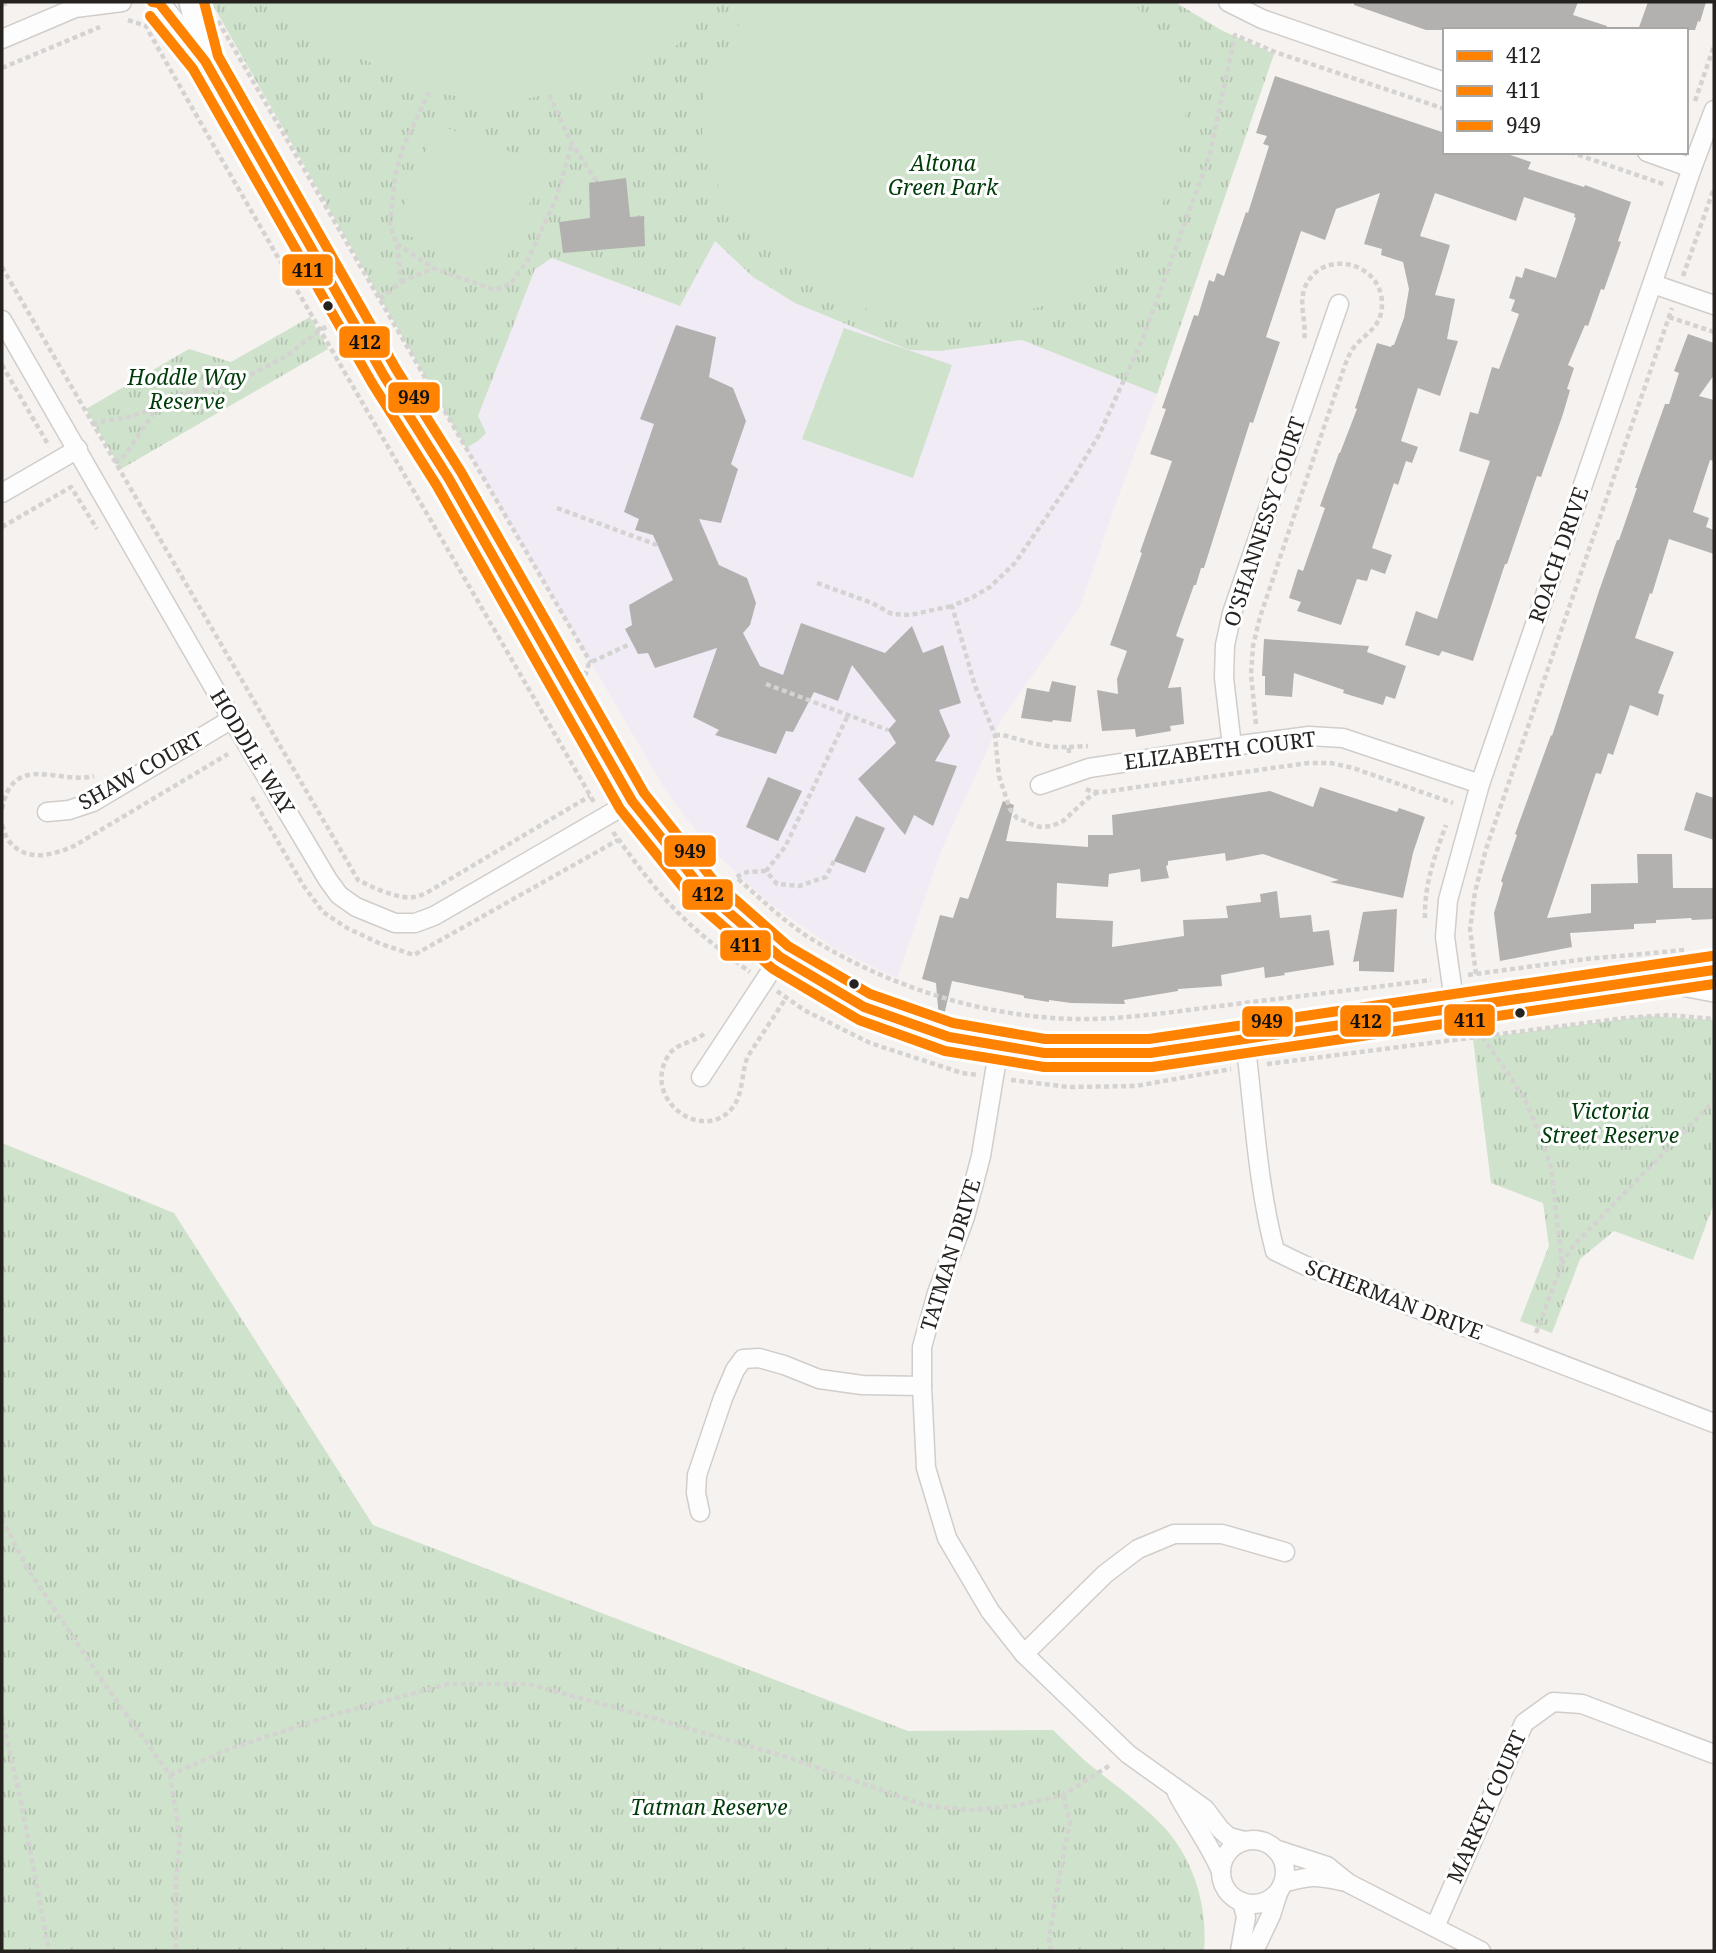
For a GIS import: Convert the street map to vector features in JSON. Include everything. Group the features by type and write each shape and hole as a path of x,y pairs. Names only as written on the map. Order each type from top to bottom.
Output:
{"street":[{"path":"2,39 79,5 122,2"},
{"path":"159,2 205,61 384,376 449,479 632,801 704,891 780,957 864,1007 949,1037 1044,1054 1150,1053 1714,970"},
{"path":"190,2 205,61"},
{"path":"1228,2 1262,19 1443,81"},
{"name":"ROACH DRIVE","path":"1455,1008 1445,937 1448,900 1480,784 1714,110"},
{"path":"1653,154 1692,168"},
{"path":"1653,284 1714,305"},
{"name":"O'SHANNESSY COURT","path":"1232,746 1224,678 1225,645 1232,613 1339,304"},
{"name":"HODDLE WAY","path":"2,320 232,719 339,895 356,907 395,923 415,923 434,916 632,801"},
{"path":"2,493 78,449"},
{"name":"SHAW COURT","path":"47,812 69,810 93,802 232,719"},
{"name":"ELIZABETH COURT","path":"1040,785 1089,768 1309,736 1343,738 1480,784"},
{"path":"701,1077 780,957"},
{"path":"1646,979 1714,991"},
{"name":"SCHERMAN DRIVE","path":"1245,1040 1260,1175 1267,1222 1275,1251 1317,1270 1714,1423"},
{"name":"TATMAN DRIVE","path":"999,1046 978,1168 965,1217 937,1293 922,1347 926,1468 947,1538 990,1611 1024,1654 1128,1754 1205,1809 1229,1837 1244,1841"},
{"path":"700,1512 696,1493 697,1475 723,1398 743,1359 759,1358 819,1379 862,1385 922,1386"},
{"path":"1024,1654 1105,1574 1138,1549 1174,1534 1222,1535 1285,1552"},
{"name":"MARKEY COURT","path":"1435,1927 1524,1723 1553,1702 1581,1704 1714,1754"},
{"name":"TATMAN DRIVE","path":"1176,1790 1221,1871"},
{"path":"1348,1883 1309,1876 1280,1888 1269,1900 1253,1904 1233,1897 1225,1888 1221,1871 1226,1854 1234,1846 1244,1841 1266,1843 1275,1849 1326,1866 1348,1883 1481,1951"},
{"path":"1254,1951 1271,1915 1285,1872 1282,1858 1275,1849"},
{"path":"1240,1951 1246,1917 1242,1902"}],"path":[{"path":"2,5 10,2"},
{"path":"213,12 590,663"},
{"path":"2,68 112,23"},
{"path":"149,32 602,818 668,902 714,945 804,1010 870,1043 962,1073 1069,1087 1136,1086 1248,1066 1625,1018 1669,1015 1714,1019"},
{"path":"817,583 872,603 892,614 910,615 952,606 973,597 990,587 1015,563 1099,435 1143,338 1210,154 1235,35 1275,52 1443,108"},
{"path":"1694,104 1714,46"},
{"path":"401,282 397,244 390,226 395,177 403,147 429,92"},
{"path":"549,95 572,144 597,182"},
{"path":"397,244 433,268 495,290 510,284 527,261 556,199 572,144"},
{"path":"1576,154 1666,185"},
{"path":"1476,974 1470,929 1475,892 1486,849 1714,188"},
{"path":"2,267 358,880 396,895 418,897 590,796"},
{"path":"380,299 401,282 433,268"},
{"path":"93,425 157,408 184,393 216,388 241,380 288,355 320,330 350,315"},
{"path":"1669,317 1714,332"},
{"path":"2,365 102,538"},
{"path":"115,463 125,455 157,408"},
{"path":"2,527 71,487"},
{"path":"557,508 657,545"},
{"path":"952,606 975,686 995,735 1052,747 1069,747 1069,775 1086,789 1103,792 1308,763 1331,763 1353,768 1453,803"},
{"path":"568,688 584,678 590,663 628,645"},
{"path":"766,684 888,730"},
{"path":"848,715 785,847 766,871 747,872 736,877 808,937 856,963 916,990 1017,1013 1072,1019 1136,1016 1586,958 1689,950"},
{"path":"2,809 12,786 25,775 41,773 82,779 94,777 105,770"},
{"path":"249,790 303,885 323,912 347,928 381,944 414,955 618,840"},
{"path":"766,871 777,884 799,886 826,877 834,861"},
{"path":"1482,1037 1526,1102 1540,1135 1551,1167 1562,1264"},
{"path":"1536,1333 1562,1264 1573,1246 1714,1101"},
{"path":"2,1519 29,1571 170,1775 180,1839 176,1878 176,1951"},
{"path":"170,1775 229,1749 336,1714 448,1684 528,1684 790,1758 927,1805 972,1810 1015,1806 1063,1795 1128,1754"},
{"path":"2,1717 49,1951"},
{"path":"1051,1951 1049,1939 1070,1822 1063,1795"}],"shaded area":[{"path":"715,241 753,277 795,303 909,350 940,351 1022,340 1157,394 1080,607 1001,720 941,851 897,978 832,947 768,902 712,850 663,786 466,448 478,441 478,416 535,269 552,258 680,306"}],"green space":[{"name":"Altona Green Park","path":"211,2 1175,2 1221,30 1274,54 1157,394 1022,340 940,351 909,350 795,303 753,277 715,241 680,306 552,258 535,269 478,416 486,433 466,448"},
{"path":"273,2 708,2 679,44 594,86 503,103 429,92 299,27"},
{"path":"760,2 1133,2 1165,43 1187,104 1181,143 1163,203 1123,258 1059,302 981,322 908,322 841,301 783,263 731,212 701,150 705,92 737,27"},
{"path":"436,124 546,165 501,271 394,230"},
{"name":"Hoddle Way Reserve","path":"310,317 328,349 121,469 86,409 189,349 231,362"},
{"path":"844,328 952,365 913,478 802,439"},
{"name":"Victoria Street Reserve","path":"1648,1016 1714,1020 1714,1203 1693,1260 1614,1231 1580,1259 1552,1333 1520,1321 1549,1246 1543,1203 1491,1183 1473,1039"},
{"name":"Tatman Reserve","path":"2,1143 174,1213 373,1525 908,1731 1053,1730 1084,1760 1154,1817 1174,1839 1197,1884 1204,1918 1204,1951 2,1951"}],"building":[{"path":"1354,2 1578,2 1573,15 1607,28 1426,30 1354,5"},
{"path":"1648,2 1706,2 1695,30 1639,28"},
{"path":"1275,76 1443,132 1443,154 1507,154 1531,162 1528,169 1584,187 1585,185 1631,202 1618,241 1621,242 1604,290 1601,289 1588,326 1585,325 1568,365 1574,368 1563,414 1541,477 1537,476 1473,661 1442,651 1439,656 1405,645 1416,611 1437,619 1490,461 1459,451 1470,412 1478,414 1492,367 1499,369 1519,314 1511,311 1515,300 1509,298 1516,276 1522,278 1525,268 1556,278 1575,214 1524,197 1516,221 1435,193 1420,236 1450,245 1435,295 1455,299 1447,339 1458,341 1440,396 1418,388 1401,441 1418,447 1412,463 1406,461 1398,485 1394,483 1372,548 1392,555 1385,574 1371,569 1367,581 1357,579 1341,625 1297,611 1301,602 1289,598 1298,569 1303,571 1325,508 1320,506 1357,409 1355,408 1377,343 1391,347 1394,345 1404,318 1409,289 1403,262 1381,255 1382,249 1364,244 1380,193 1336,209 1325,240 1301,231 1266,337 1280,342 1253,423 1250,422 1204,568 1201,568 1194,585 1176,636 1184,639 1168,688 1181,687 1184,724 1170,726 1171,731 1136,737 1135,729 1102,731 1097,690 1118,694 1117,679 1127,651 1110,645 1172,461 1150,454 1166,409 1162,408 1194,315 1198,316 1209,280 1214,282 1217,273 1224,276 1246,212 1248,213 1269,146 1263,144 1267,136 1256,133"},
{"path":"626,178 630,217 644,216 645,246 563,253 559,222 590,218 589,183"},
{"path":"676,325 716,337 709,377 733,388 746,421 731,464 738,469 721,523 699,519 719,565 747,578 756,603 750,625 743,633 760,666 783,675 801,623 885,653 912,626 923,653 943,645 961,703 939,710 950,736 935,761 957,766 933,826 914,815 905,835 858,779 896,743 888,730 896,721 852,665 838,701 814,692 793,732 786,731 776,754 715,735 719,730 693,717 717,648 655,668 648,653 638,654 625,629 632,625 629,605 673,580 653,535 635,530 639,519 624,512 654,424 640,419"},
{"path":"1688,334 1714,343 1714,375 1699,396 1714,400 1714,461 1710,460 1693,512 1709,518 1706,527 1714,530 1714,554 1669,539 1635,638 1674,652 1658,693 1664,695 1658,716 1630,705 1613,755 1608,753 1601,774 1596,773 1547,918 1591,913 1591,884 1638,883 1637,854 1672,854 1673,888 1714,888 1714,919 1656,920 1656,923 1634,924 1634,929 1570,933 1572,947 1500,961 1494,913 1503,883 1501,881 1517,835 1515,834 1552,736 1599,591 1665,404 1669,404 1679,373 1674,371"},
{"path":"1264,639 1369,646 1367,652 1406,666 1395,699 1386,696 1383,705 1343,693 1344,690 1294,673 1292,697 1265,695 1265,676 1262,676"},
{"path":"1052,681 1076,686 1071,722 1021,718 1027,688 1049,692"},
{"path":"768,777 802,791 778,841 746,827"},
{"path":"1320,787 1397,812 1399,808 1425,817 1413,853 1403,898 1330,882 1339,880 1263,854 1226,861 1225,853 1168,861 1166,866 1169,878 1141,882 1140,869 1109,874 1108,887 1057,883 1056,918 1113,921 1112,947 1184,936 1183,920 1228,918 1226,906 1261,902 1260,894 1277,891 1280,918 1311,915 1313,932 1329,930 1334,965 1265,978 1264,967 1221,975 1222,986 1178,989 1124,1000 1125,1004 1049,1002 952,981 943,1020 939,1019 936,983 922,979 940,915 953,918 960,897 968,899 1003,801 1014,805 1006,841 1088,847 1088,835 1113,835 1112,815 1270,791 1313,807"},
{"path":"1696,792 1714,798 1714,840 1684,830"},
{"path":"856,816 885,828 865,873 834,861"},
{"path":"1397,909 1394,972 1359,971 1359,961 1353,962 1363,912"}],"transit line":[{"name":"412","path":"152,2 159,3 205,61 384,376 449,479 632,801 704,891 780,957 864,1007 949,1037 1044,1053 1150,1053 1714,970"},
{"name":"949","path":"204,2 218,56 396,369 461,472 644,793 714,881 788,946 870,994 953,1023 1045,1039 1149,1039 1712,956"},
{"name":"411","path":"150,16 193,69 372,383 437,486 620,809 694,901 773,969 859,1020 945,1051 1044,1067 1152,1067 1714,984"}]}
